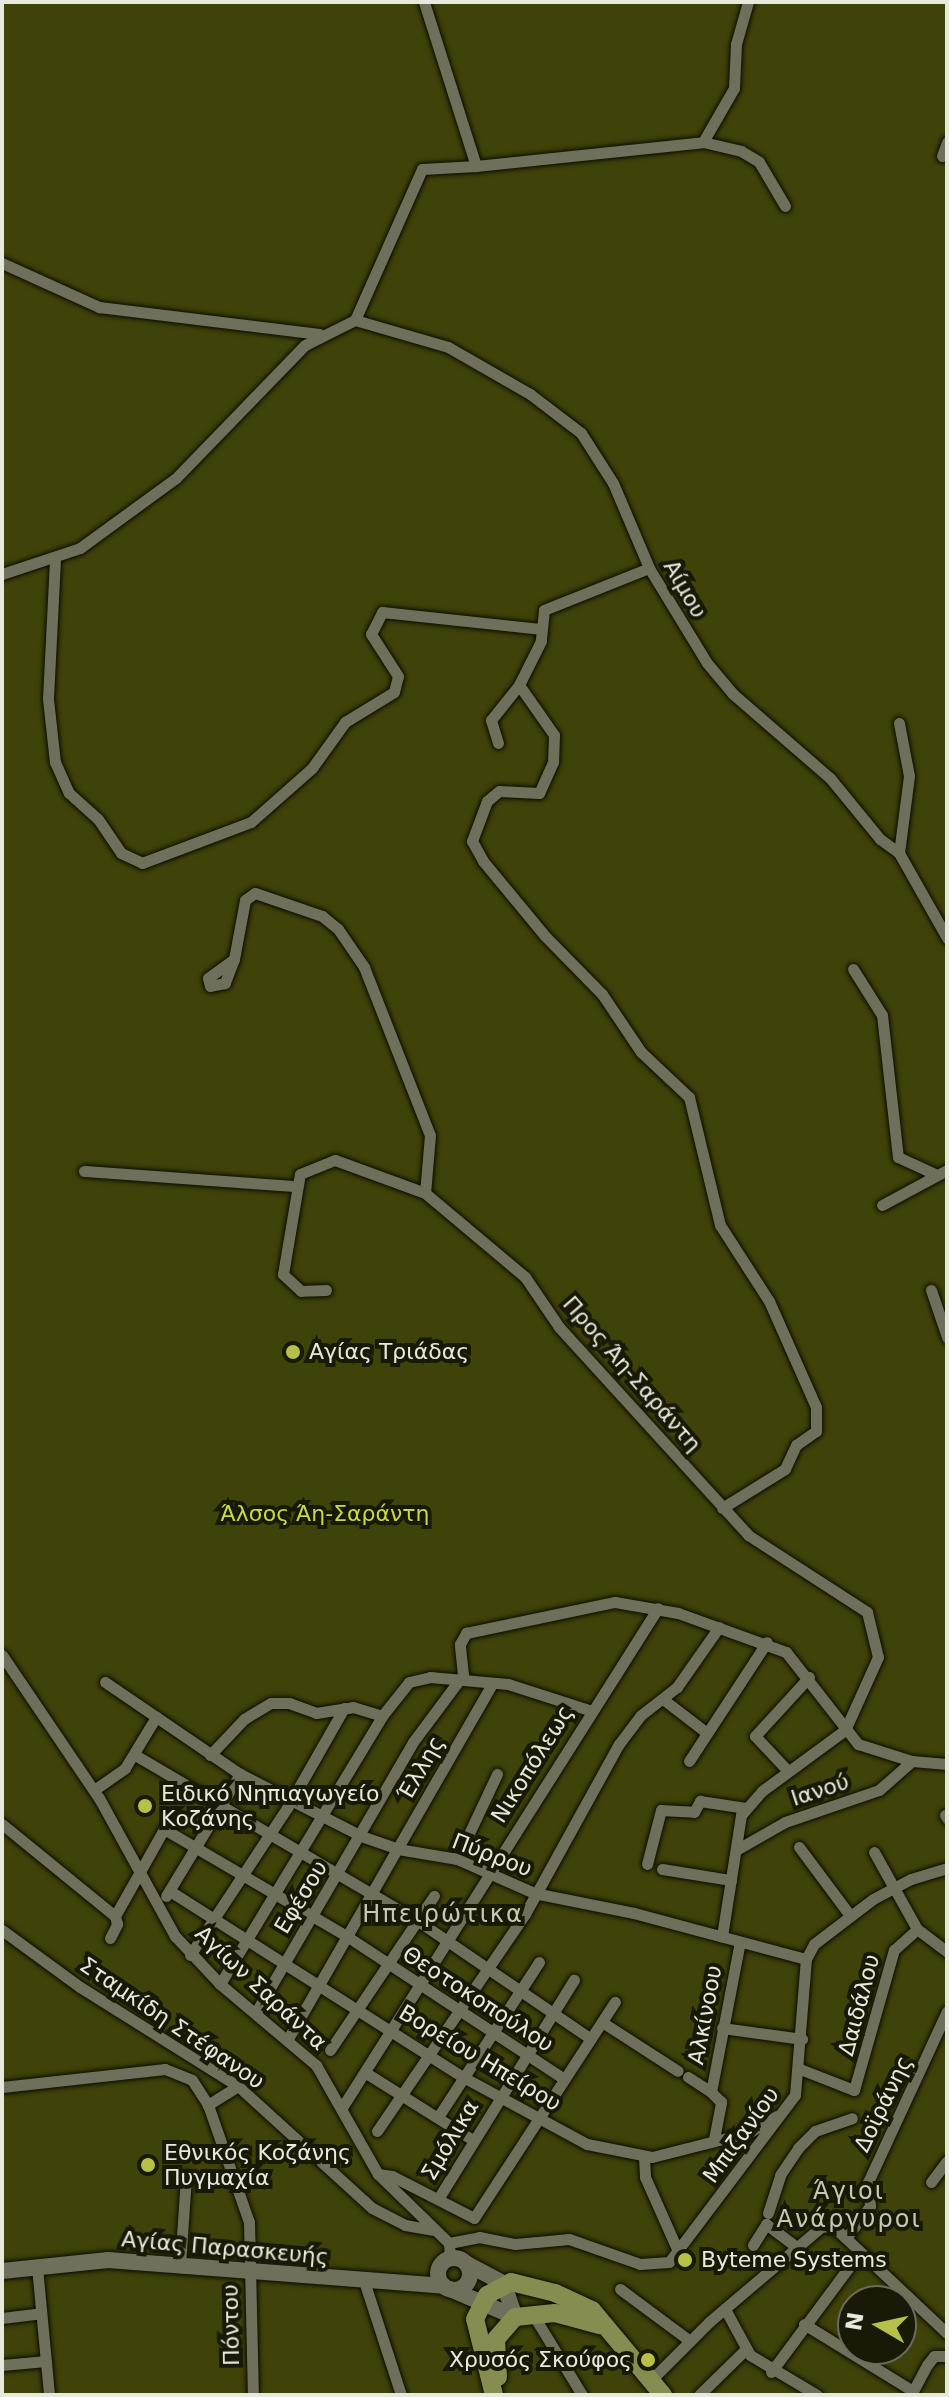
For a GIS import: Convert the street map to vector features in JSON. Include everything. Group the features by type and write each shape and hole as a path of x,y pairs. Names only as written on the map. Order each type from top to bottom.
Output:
{"main road":[{"path":"494,2395 475,2332 480,2305 503,2283 542,2288 579,2303 613,2335 663,2395"},
{"path":"504,2395 494,2350 500,2332 523,2315 578,2316 613,2335"}],"street":[{"path":"424,2 472,141 476,166"},
{"path":"703,142 734,88 736,44 748,2"},
{"path":"2,574 35,561 55,560 98,536 176,478 319,334 355,320 397,234 416,176 432,165 476,166 703,142 741,151 759,162 785,206"},
{"path":"942,156 947,142"},
{"path":"2,263 99,307 319,334"},
{"name":"Αίμου","path":"355,320 448,347 553,410 581,433 600,460 649,568 718,677 810,759 899,853 947,938"},
{"path":"55,560 48,699 55,762 69,793 98,819 121,853 142,863 251,822 312,768 345,722 394,692 398,676 371,634 382,612 540,629"},
{"path":"498,743 491,720 519,685 536,656 544,610 556,602 649,568"},
{"path":"519,685 554,735 553,762 539,793 499,791 487,801 473,832 475,850 545,936 602,994 641,1052 689,1097 720,1225 769,1301 819,1418 816,1431 796,1445 775,1480 722,1508"},
{"path":"899,723 909,776 899,853"},
{"path":"234,959 245,900 255,893 322,916 338,929 369,977 430,1135 425,1193"},
{"path":"853,969 882,1015 898,1157 942,1173"},
{"name":"Προς Άη-Σαράντη","path":"294,1186 314,1165 335,1160 425,1193 525,1277 559,1327 722,1508 763,1546 832,1585 867,1612 878,1657 845,1730"},
{"path":"84,1171 294,1186 283,1274 301,1291 326,1290"},
{"path":"882,1205 942,1173"},
{"path":"931,1290 947,1337"},
{"path":"458,1682 466,1633 615,1602 658,1608 767,1642 786,1652 809,1677 845,1730 872,1751 912,1761 947,1764"},
{"name":"Νικοπόλεως","path":"343,2106 394,2030 589,1710 658,1608"},
{"path":"377,2131 486,1971 619,1744 641,1715 664,1700 719,1627"},
{"path":"689,1761 767,1642"},
{"name":"Αγίων Σαράντα","path":"2,1655 94,1790 190,1955 220,1984 289,2037 316,2065 343,2106 378,2174 450,2251"},
{"path":"220,1984 302,1853 382,1716 409,1682 430,1677 492,1684 589,1710"},
{"path":"788,1771 755,1736 809,1677"},
{"name":"Πύρρου","path":"105,1682 240,1774 361,1836 398,1849 457,1859 534,1893 806,1959"},
{"name":"Εφέσου","path":"256,2012 413,1742 458,1682"},
{"name":"Έλλης","path":"289,2037 492,1684"},
{"path":"664,1700 707,1733"},
{"path":"210,1755 251,1713 271,1703 289,1703 316,1713 344,1708 382,1716"},
{"path":"190,1955 270,1834 344,1708"},
{"path":"94,1790 135,1755 156,1717"},
{"path":"722,1937 745,1808 788,1771 845,1730"},
{"path":"135,1755 418,1921 518,1993 591,2039"},
{"name":"Ιανού","path":"736,1850 785,1822 879,1790 912,1761"},
{"path":"156,1901 173,1893 240,1774"},
{"path":"457,1859 497,1774"},
{"path":"647,1864 661,1810 694,1812 700,1801 745,1808"},
{"path":"2,1824 115,1916 117,1924 110,1938"},
{"name":"Θεοτοκοπούλου","path":"140,1867 164,1829 348,1937 457,2012 564,2079"},
{"path":"799,1847 849,1914"},
{"path":"874,1852 891,1889 917,1929 947,1952"},
{"path":"115,1916 140,1867"},
{"path":"806,1959 814,1944 849,1914 891,1889 947,1868"},
{"path":"662,1869 731,1880"},
{"name":"Βορείου Ηπείρου","path":"173,1893 359,2007 499,2098 587,2144 621,2148 644,2157"},
{"path":"330,2050 434,1896"},
{"name":"Δαιδάλου","path":"800,2069 854,2090 894,1950 917,1929"},
{"name":"Σταμκίδη Στέφανου","path":"2,1930 80,1987 238,2086 372,2208 405,2225 433,2230"},
{"name":"Αλκίνοου","path":"714,2139 721,2102 711,2092 740,1942"},
{"name":"Μπιζανίου","path":"678,2251 788,2108 800,2069 806,1959"},
{"path":"438,2117 539,1962"},
{"name":"Σμόλικα","path":"438,2199 574,1980"},
{"path":"378,2174 386,2173 474,2218 615,2002"},
{"name":"Δοϊράνης","path":"846,2238 870,2206 868,2182 947,2011"},
{"path":"602,2022 711,2092"},
{"path":"722,2028 802,2039"},
{"path":"2,2087 165,2069 192,2080 208,2105 238,2086"},
{"path":"366,2073 473,2140"},
{"name":"Πόντου","path":"208,2105 249,2222 253,2395"},
{"path":"450,2251 479,2237 515,2244 569,2239 654,2266 663,2266 678,2251 645,2177 644,2157 750,2132 788,2108"},
{"path":"753,2245 767,2218 780,2175 798,2148 815,2131 852,2118"},
{"path":"931,2182 947,2161"},
{"path":"180,2265 186,2176"},
{"path":"767,2218 796,2247"},
{"path":"651,2380 725,2309 822,2226 846,2238 947,2333"},
{"path":"450,2251 503,2283 582,2395"},
{"path":"444,2282 450,2251"},
{"path":"771,2372 860,2252"},
{"name":"Αγίας Παρασκευής","path":"2,2271 108,2260 423,2285 444,2282"},
{"path":"444,2282 468,2282 467,2264"},
{"path":"37,2267 49,2395"},
{"path":"364,2281 401,2395"},
{"path":"444,2282 480,2305 523,2315"},
{"path":"620,2289 690,2341"},
{"path":"725,2309 745,2350 771,2372 817,2395"},
{"path":"2,2318 41,2313"},
{"path":"804,2324 912,2393 934,2356 947,2356"},
{"path":"699,2395 745,2350"},
{"path":"2,2365 46,2361"}],"green space":[{"name":"Άλσος Άη-Σαράντη","path":"2,2 947,2 947,2395 2,2395"}],"place":[{"name":"Αγίας Τριάδας","path":"293,1352"},
{"name":"Ειδικό Νηπιαγωγείο Κοζάνης","path":"145,1806"},
{"name":"Εθνικός Κοζάνης Πυγμαχία","path":"148,2165"},
{"name":"Byteme Systems","path":"685,2260"},
{"name":"Χρυσός Σκούφος","path":"648,2360"}],"district":[{"name":"Ηπειρώτικα","path":"443,1915"},
{"name":"Άγιοι Ανάργυροι","path":"849,2206"}]}
